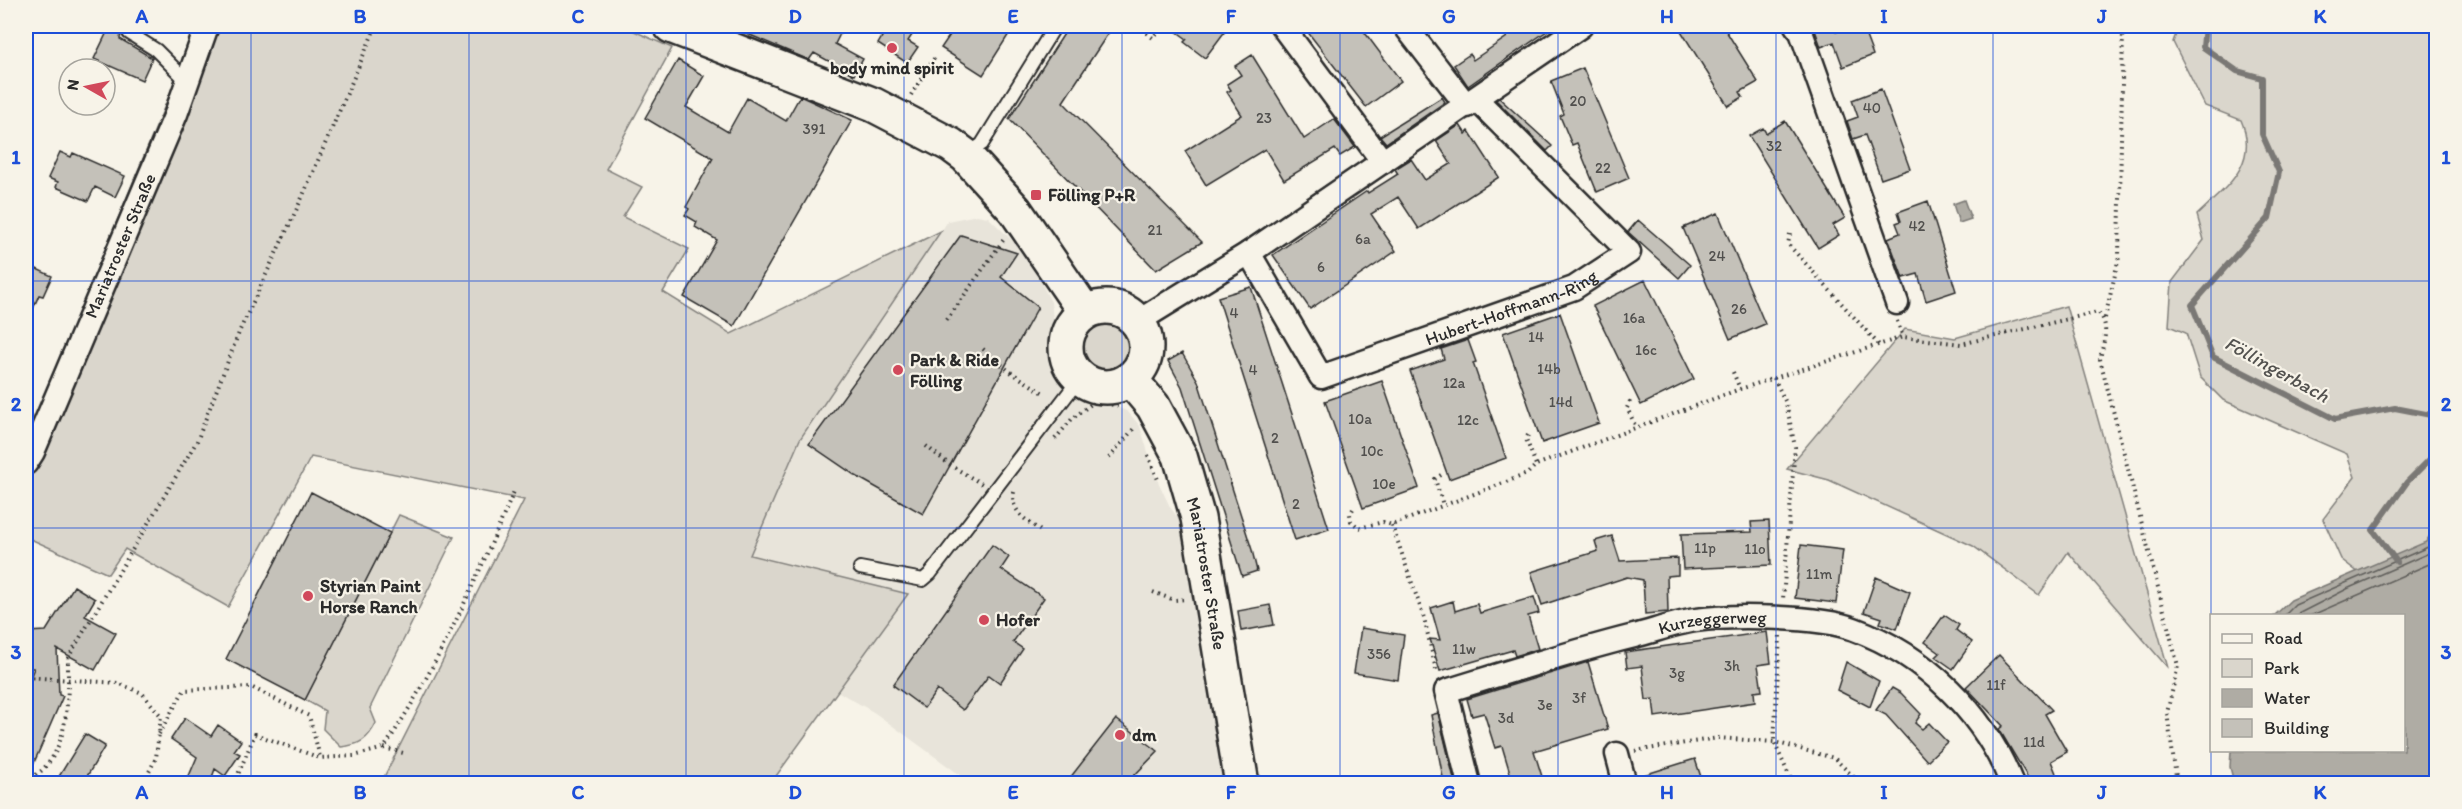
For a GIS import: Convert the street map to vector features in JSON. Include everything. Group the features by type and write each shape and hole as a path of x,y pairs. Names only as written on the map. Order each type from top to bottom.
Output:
{"main road":[{"path":"671,26 874,105 933,134 966,156 1015,210 1085,312"},
{"path":"1098,307 1113,307 1126,312 1137,322 1146,345 1144,358 1126,393 1118,386 1092,385 1080,378 1070,366 1065,352 1066,336 1073,323 1085,312 1098,307"},
{"name":"Mariatroster Straße","path":"1126,393 1153,406 1180,456 1198,518 1242,783"}],"street":[{"name":"Mariatroster Straße","path":"26,464 155,165 207,26"},
{"path":"1282,26 1383,162"},
{"name":"Hubert-Hoffmann-Ring","path":"1249,253 1321,377 1574,288 1629,252 1471,103 1405,26"},
{"path":"1137,322 1249,253 1581,26"},
{"path":"1796,26 1801,32 1897,303"},
{"name":"Kurzeggerweg","path":"1446,692 1591,647 1696,620 1782,617 1853,628 1908,655 1958,695 2003,760 2012,783"},
{"path":"1446,692 1469,783"},
{"path":"1617,754 1626,783"}],"lane":[{"path":"966,156 982,144 1055,26"},
{"path":"129,33 156,50 187,81"},
{"path":"860,568 923,580 994,492 1080,378"}],"path":[{"path":"26,782 46,767 60,738 70,695 68,658 197,441 240,330 310,179 376,26"},
{"path":"1137,26 1153,38 1161,26"},
{"path":"2123,26 2119,257 2105,318 2106,331 2100,359 2178,666 2167,713 2177,783"},
{"path":"906,104 935,57"},
{"path":"1790,234 1788,244 1880,345"},
{"path":"947,320 1004,238"},
{"path":"1353,509 1350,514 1351,521 1359,528 1383,522 1392,525 1527,474 1536,465 1636,427 1740,389 1903,337 1961,344 2098,312 2105,318"},
{"path":"983,349 1009,371 1045,394"},
{"path":"1733,372 1740,389"},
{"path":"1774,378 1786,403 1795,447 1774,742 1793,783"},
{"path":"1051,445 1072,419 1095,401 1126,393"},
{"path":"1630,401 1627,408 1636,427"},
{"path":"1109,458 1136,427 1137,419 1140,426"},
{"path":"1528,435 1526,439 1536,465"},
{"path":"926,446 950,465 994,492"},
{"path":"1146,450 1160,485"},
{"path":"1441,475 1435,479 1443,506"},
{"path":"1018,486 1014,492 1013,505 1021,516 1042,532"},
{"path":"384,748 407,713 471,592 515,489"},
{"path":"1392,525 1424,618 1437,676 1446,692"},
{"path":"26,677 118,683 142,693 160,716 156,758 143,783"},
{"path":"159,734 184,690 250,687 309,716 320,758"},
{"path":"234,783 255,734 320,758 354,756 384,748 407,754"},
{"path":"1617,754 1718,738 1774,742 1834,759 1861,783"}],"shaded area":[{"path":"977,215 988,217 1027,255 1051,302 1053,318 1051,354 1107,402 1128,412 1140,426 1155,475 1170,507 1188,532 1202,598 1214,725 1228,783 971,783 875,713 837,691 907,595 750,556 800,439 948,221"}],"green space":[{"path":"198,26 623,26 672,48 606,169 642,187 623,217 689,249 663,292 731,334 941,231 800,439 750,555 908,594 771,783 381,783 524,500 311,457 228,607 125,549 108,574 26,537 26,440"},
{"path":"2179,26 2436,26 2436,633 2341,559 2323,519 2355,477 2347,454 2223,400 2200,377 2186,333 2169,326 2172,282 2204,240 2197,215 2237,174 2246,149 2246,136 2241,120 2205,106 2173,42"},
{"path":"2066,306 2168,668 2068,552 2039,595 1973,546 1829,480 1787,469 1905,329 1955,338"},
{"path":"1109,316 1117,318 1135,352 1131,363 1123,372 1115,376 1100,378 1088,374 1080,364 1075,352 1075,340 1081,328 1092,320"},
{"path":"399,515 454,537 370,708 376,723 373,729 362,741 341,747 323,729 325,711 305,700"}],"water":[{"path":"1964,200 1971,219 1959,223 1953,204"},
{"path":"2436,525 2436,783 2234,783 2230,767 2231,752 2405,752 2405,614 2276,614 2291,600 2426,542"}],"building":[{"path":"110,26 126,26 122,29 120,39 152,58 142,80 117,69 117,57 95,57"},
{"path":"729,26 844,26 835,44 863,59 854,75 814,53 809,60"},
{"path":"864,26 918,26 908,41 918,47 907,63 878,44 882,37"},
{"path":"956,26 965,26 978,33 983,26 1014,26 983,75 941,48"},
{"path":"1069,26 1113,26 1063,102 1202,242 1156,270 1009,119"},
{"path":"1169,26 1229,26 1205,58 1184,42 1187,39"},
{"path":"1303,26 1360,26 1401,81 1366,107"},
{"path":"1499,26 1554,26 1468,86 1454,65 1470,54 1473,60 1507,37"},
{"path":"1678,26 1723,26 1758,82 1740,92 1743,97 1728,106"},
{"path":"1834,26 1836,32 1853,26 1862,26 1873,55 1843,67 1834,42 1821,47 1815,30"},
{"path":"1252,55 1304,139 1334,119 1355,147 1340,156 1335,149 1284,180 1265,149 1206,185 1185,151 1242,115 1227,92 1231,90 1227,84 1241,75 1235,66"},
{"path":"678,60 704,76 686,107 728,132 747,98 786,121 800,96 852,120 734,326 684,297 717,240 695,227 697,222 685,215 689,209 686,207 713,158 645,118"},
{"path":"1583,68 1629,178 1597,192 1577,143 1572,145 1560,116 1564,114 1551,81"},
{"path":"1881,89 1910,169 1881,179 1865,135 1853,139 1847,121 1858,117 1852,100"},
{"path":"1442,97 1445,102 1386,143 1380,136"},
{"path":"1499,98 1552,146 1547,151 1496,100"},
{"path":"1785,121 1845,218 1833,225 1839,235 1818,248 1749,136 1763,128 1766,133"},
{"path":"1460,125 1466,134 1469,131 1499,177 1419,229 1398,197 1371,214 1396,251 1310,309 1273,255 1367,191 1368,193 1398,174 1395,169 1411,159 1425,180 1451,164 1436,141"},
{"path":"60,152 71,157 73,153 125,176 115,197 95,187 88,201 56,187 58,182 48,178"},
{"path":"1928,201 1956,291 1926,301 1918,274 1903,278 1888,238 1900,233 1896,223 1901,221 1898,212"},
{"path":"1718,213 1765,324 1730,339 1683,228"},
{"path":"1638,220 1690,265 1679,278 1628,232"},
{"name":"Park & Ride Fölling","path":"961,235 1017,253 1001,277 1038,307 923,514 856,476 809,444"},
{"path":"26,264 52,276 43,296 39,295 26,325"},
{"path":"1645,280 1694,379 1641,405 1593,306"},
{"path":"1251,287 1329,529 1295,540 1218,297"},
{"path":"1560,313 1599,423 1542,443 1503,333"},
{"path":"1468,340 1476,362 1473,363 1506,458 1449,479 1410,371 1444,359 1441,349"},
{"path":"1182,353 1198,381 1252,550 1257,571 1242,576 1182,387 1168,361"},
{"path":"1382,381 1419,488 1363,508 1325,401"},
{"name":"Styrian Paint Horse Ranch","path":"311,492 390,533 305,700 226,659"},
{"path":"1769,521 1771,565 1683,569 1681,534 1752,532 1751,522"},
{"path":"1612,536 1620,561 1678,558 1678,575 1667,576 1668,612 1645,614 1643,580 1627,577 1542,605 1531,572 1598,551 1595,541"},
{"name":"Hofer","path":"992,545 1009,557 1001,569 1044,598 1013,642 1023,649 1000,683 989,675 963,710 937,690 924,708 893,685"},
{"path":"1801,545 1843,550 1836,603 1795,598"},
{"path":"1876,577 1910,592 1897,629 1880,623 1882,618 1864,612"},
{"path":"74,586 95,599 85,616 116,633 95,670 57,649 59,695 63,696 26,781 26,688 34,668 26,668 26,632 46,631"},
{"path":"1534,597 1539,613 1528,616 1538,649 1515,656 1513,650 1440,671 1430,639 1440,640 1431,608 1453,601 1455,611 1477,604 1480,613"},
{"path":"1270,605 1274,625 1241,631 1238,611"},
{"path":"1944,615 1959,625 1956,630 1972,642 1953,669 1936,657 1940,653 1925,642"},
{"path":"1361,628 1404,635 1398,680 1354,673"},
{"path":"1767,632 1771,663 1758,665 1762,691 1754,692 1755,702 1655,717 1653,699 1646,700 1642,666 1627,668 1625,652"},
{"path":"1999,655 2052,710 2045,714 2067,752 2051,761 2060,783 2031,783 1999,729 2003,726 1966,687"},
{"path":"1588,662 1608,729 1534,751 1544,783 1513,783 1502,746 1495,748 1484,713 1472,716 1467,699"},
{"path":"1846,662 1879,681 1870,707 1837,690"},
{"path":"1892,688 1901,693 1921,714 1915,723 1922,729 1929,723 1947,742 1927,761 1886,715 1876,710"},
{"path":"1438,713 1455,783 1444,783 1431,715"},
{"path":"185,718 211,736 218,725 241,741 234,751 240,754 225,776 215,769 210,783 186,783 197,757 171,739"},
{"name":"dm","path":"1116,719 1158,751 1127,783 1066,783"},
{"path":"85,734 105,746 83,783 55,783"},
{"path":"1695,759 1703,783 1638,783 1637,777"}],"waterway":[{"name":"Föllingerbach","path":"2205,26 2203,47 2237,71 2262,78 2262,134 2279,172 2269,218 2192,305 2213,357 2335,419 2395,408 2436,416"},
{"name":"Föllingerbach","path":"2397,562 2373,530 2407,482 2436,453"}],"place":[{"name":"body mind spirit","path":"892,48"},
{"name":"Fölling P+R","path":"1036,195"},
{"name":"Park & Ride Fölling","path":"898,370"},
{"name":"Styrian Paint Horse Ranch","path":"308,596"},
{"name":"Hofer","path":"984,620"},
{"name":"dm","path":"1120,735"}]}
